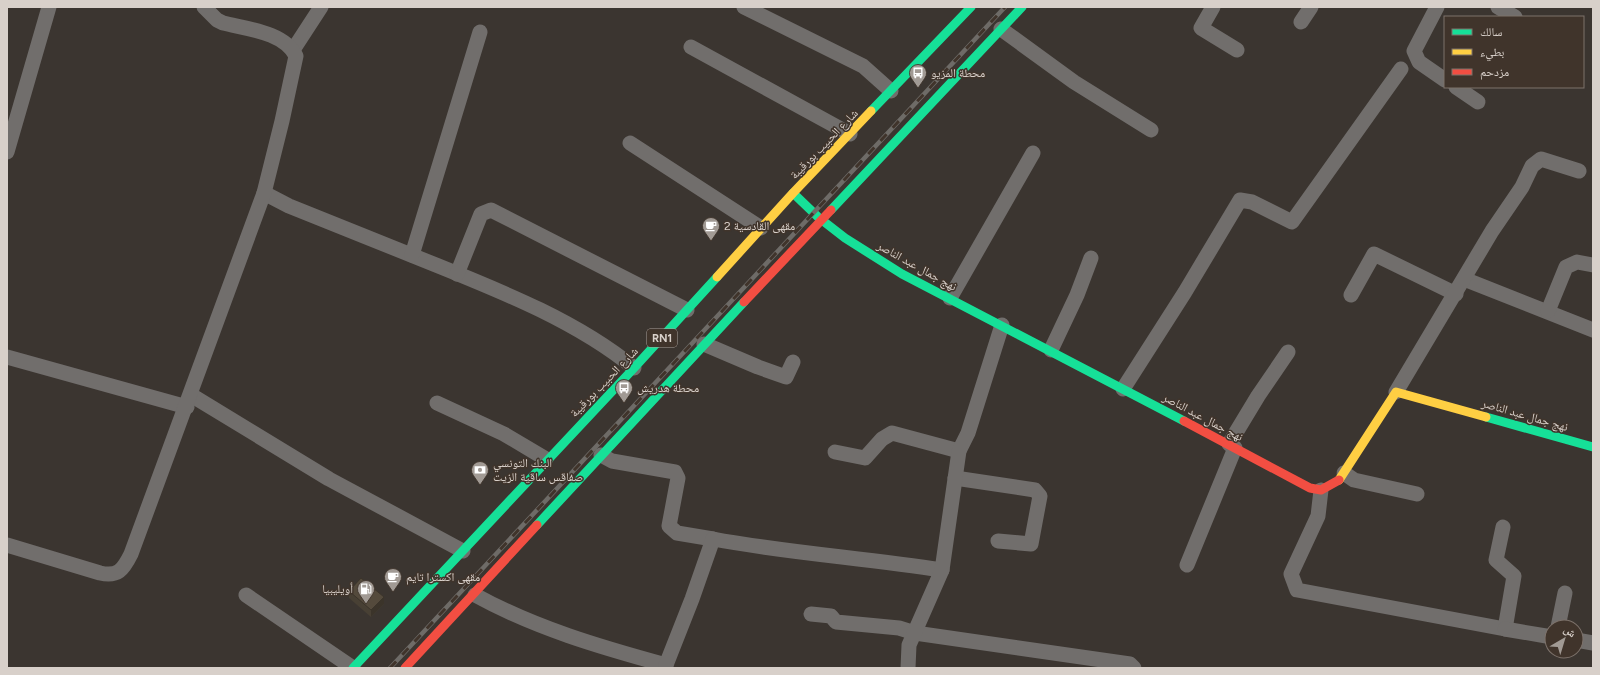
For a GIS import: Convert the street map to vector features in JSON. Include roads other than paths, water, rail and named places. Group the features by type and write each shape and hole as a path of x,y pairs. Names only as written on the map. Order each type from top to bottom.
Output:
{"street":[{"path":"7,152 11,122 49,7"},
{"path":"7,545 111,576 118,572 125,566 132,554 189,401 264,193 296,56 293,50 281,39 217,20 204,7"},
{"path":"293,50 321,7"},
{"path":"744,7 863,66 891,91"},
{"name":"شارع الحبيب بورقيبة","path":"353,668 463,551 546,459 634,368 793,193 971,7"},
{"path":"405,668 475,595 601,455 704,344 1022,7"},
{"path":"1213,7 1201,28 1237,50"},
{"path":"1302,22 1311,7"},
{"path":"1437,7 1414,51 1418,62 1444,79"},
{"path":"1498,7 1513,16"},
{"path":"1001,29 1074,82 1151,130"},
{"path":"412,255 480,32"},
{"path":"691,47 850,134"},
{"path":"1123,389 1166,323 1240,200 1252,202 1292,222 1401,69"},
{"path":"1457,88 1478,102"},
{"path":"630,143 761,228"},
{"path":"950,298 1033,153"},
{"path":"1544,636 1297,590 1290,574 1318,516 1321,490 1338,482 1344,473 1456,294 1492,231 1522,187 1532,166 1541,159 1579,171"},
{"path":"264,193 289,206 412,255 542,312 611,350 634,368"},
{"name":"نهج جمال عبد الناصر","path":"793,193 821,220 888,267 1050,350 1310,488 1321,490"},
{"path":"457,274 481,214 491,210 687,310"},
{"path":"1352,296 1374,254 1456,294"},
{"path":"1050,350 1077,295 1090,258"},
{"path":"1548,311 1566,267 1577,262 1593,265"},
{"path":"1464,279 1593,330"},
{"path":"908,668 909,645 916,633 942,570 959,451 968,433 1002,325"},
{"path":"704,344 751,364 786,376 793,362"},
{"path":"1187,566 1232,446 1258,396 1288,352"},
{"path":"7,357 189,401 463,551"},
{"name":"نهج جمال عبد الناصر","path":"1396,392 1593,446"},
{"path":"437,403 504,434 546,459"},
{"path":"835,452 865,458 882,439 892,433 959,451"},
{"path":"601,455 612,461 675,472 678,478 669,526 677,533 762,548 882,560 942,570"},
{"path":"1344,473 1354,480 1417,494"},
{"path":"954,478 1035,490 1040,496 1031,544 998,541"},
{"path":"1503,527 1496,560 1514,576 1505,629"},
{"path":"475,595 508,613 542,627 665,667 692,599 712,539"},
{"path":"1560,619 1565,593"},
{"path":"246,595 353,668"},
{"path":"811,614 831,616 836,622 899,628 916,633 1130,664 1134,668"}],"railway":[{"path":"390,668 1005,7"}],"place":[{"name":"محطة المزيو","path":"918,88"},
{"name":"مقهى القادسية 2","path":"711,241"},
{"name":"محطة هدريش","path":"624,403"},
{"name":"البنك التونسي صفاقس ساقية الزيت","path":"480,485"},
{"name":"مقهى اكسترا تايم","path":"393,592"},
{"name":"أويليبيا","path":"366,604"}]}
